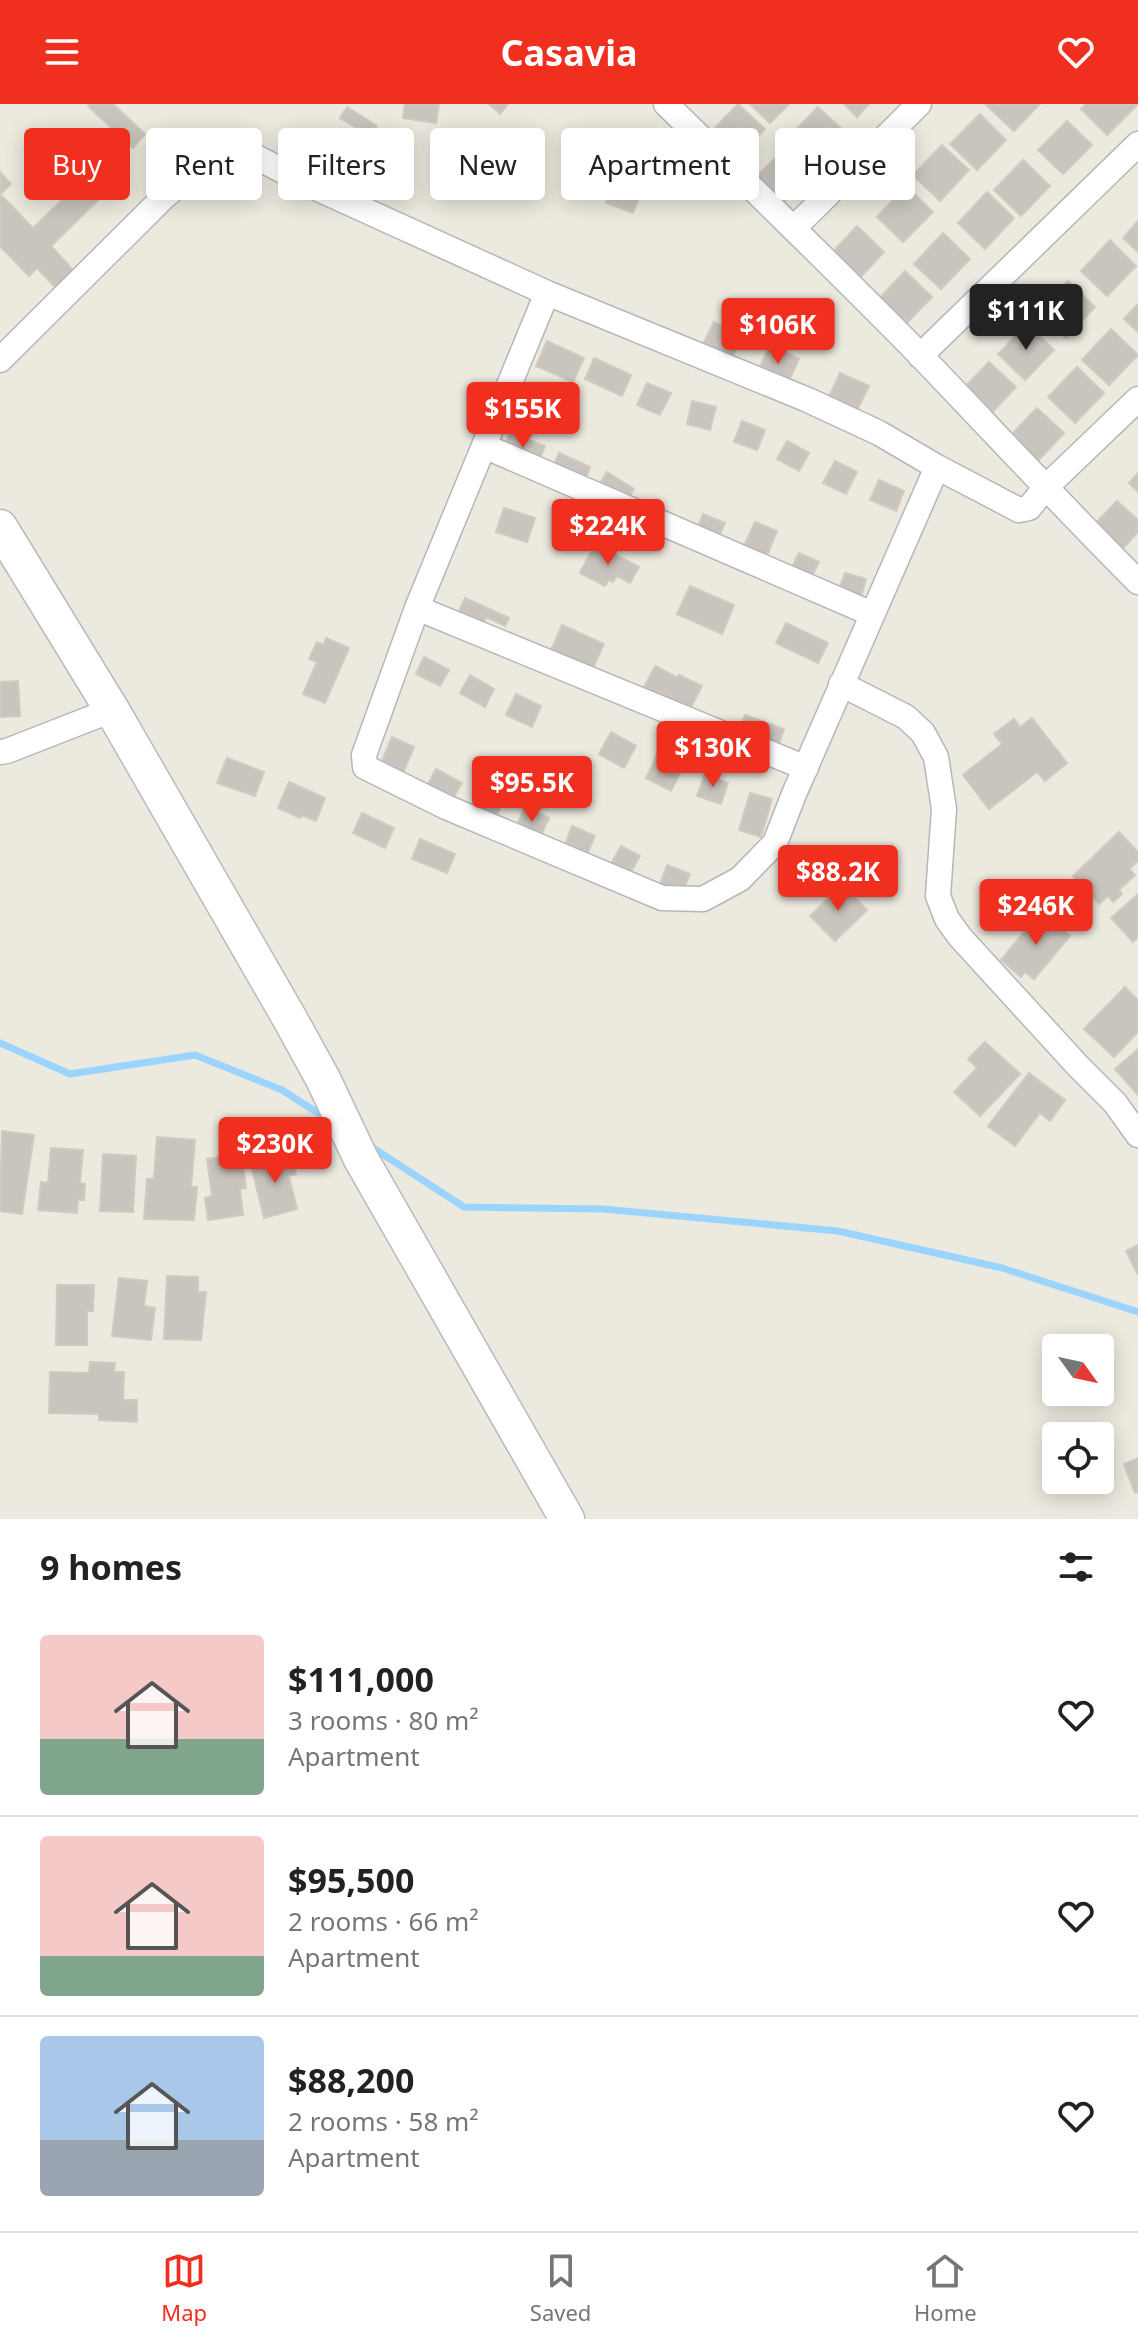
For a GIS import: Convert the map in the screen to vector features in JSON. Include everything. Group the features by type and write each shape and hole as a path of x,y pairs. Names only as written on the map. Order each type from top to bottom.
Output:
{"street":[{"path":"666,104 794,228 1138,582"},
{"path":"794,228 919,104"},
{"path":"920,356 1138,144"},
{"path":"0,360 163,198 207,159 230,150 248,153 314,187 547,293 808,400 879,433 1019,510 1029,508 1045,488 1138,399"},
{"path":"547,293 417,608 364,755 365,767 446,807 662,898 703,899 740,879 775,843 937,467"},
{"path":"484,446 872,614"},
{"path":"0,527 9,557 112,710 323,1079 361,1159 567,1519"},
{"path":"417,608 806,768"},
{"path":"841,684 906,717 923,733 936,757 944,809 938,896 947,919 981,960 1115,1103 1138,1135"},
{"path":"0,752 112,710"}],"building":[{"path":"113,104 145,134 133,148 130,145 130,128 112,128 88,106"},
{"path":"405,104 439,104 436,123 403,118"},
{"path":"489,104 508,104 500,114"},
{"path":"738,104 765,129 759,135 759,128 715,128"},
{"path":"750,104 789,104 770,123"},
{"path":"844,104 869,104 857,117"},
{"path":"988,104 1040,104 1014,131"},
{"path":"1086,104 1137,105 1107,135 1081,109"},
{"path":"347,107 377,126 357,128 340,118"},
{"path":"818,107 841,128 798,128"},
{"path":"980,114 1006,140 977,170 950,144"},
{"path":"1067,121 1092,145 1063,174 1038,150"},
{"path":"942,145 969,170 940,201 915,177 915,173"},
{"path":"775,158 775,200 786,200 780,206 759,186 759,174"},
{"path":"1023,160 1050,186 1021,216 994,190"},
{"path":"0,172 11,184 0,194"},
{"path":"987,192 1014,218 985,249 958,223"},
{"path":"0,194 33,228 62,200 98,200 51,246 75,272 57,289 37,268 29,276 0,246"},
{"path":"915,195 933,212 903,242 877,217 893,200 915,200"},
{"path":"607,200 638,200 633,213 606,203"},
{"path":"1138,221 1138,252 1123,238"},
{"path":"857,226 884,252 855,283 828,257"},
{"path":"943,233 970,259 941,289 914,264"},
{"path":"1110,240 1136,266 1107,296 1081,271"},
{"path":"905,271 932,297 903,327 876,302"},
{"path":"1068,281 1095,307 1066,338 1039,312"},
{"path":"1138,304 1138,332 1124,319"},
{"path":"714,322 742,336 729,364 700,350"},
{"path":"1027,324 1054,350 1025,380 998,354"},
{"path":"1111,329 1138,355 1109,385 1082,360"},
{"path":"547,341 584,358 573,382 536,366"},
{"path":"770,345 799,359 786,387 757,373"},
{"path":"594,358 631,375 622,396 585,379"},
{"path":"989,362 1016,387 987,418 960,392"},
{"path":"1077,367 1104,393 1075,423 1048,397"},
{"path":"840,373 869,386 855,414 827,401"},
{"path":"647,383 671,393 660,415 637,405"},
{"path":"692,401 716,407 710,430 687,424"},
{"path":"1037,408 1064,433 1035,464 1008,438"},
{"path":"742,421 765,430 757,450 734,442"},
{"path":"510,433 545,446 536,468 502,454"},
{"path":"787,441 809,453 799,471 777,459"},
{"path":"559,453 590,467 582,488 550,474"},
{"path":"835,461 857,472 846,494 823,483"},
{"path":"607,472 634,489 621,511 593,495"},
{"path":"1138,473 1138,492 1129,483"},
{"path":"879,480 904,491 896,511 870,500"},
{"path":"1117,501 1138,520 1138,532 1115,557 1088,531"},
{"path":"504,508 535,518 527,542 496,532"},
{"path":"703,514 725,523 717,541 696,532"},
{"path":"755,522 777,531 766,558 743,548"},
{"path":"595,544 639,567 630,583 617,576 605,586 580,573"},
{"path":"799,553 819,562 810,580 790,571"},
{"path":"845,573 866,579 860,600 838,593"},
{"path":"690,586 734,605 722,634 677,614"},
{"path":"465,598 509,618 505,626 486,617 481,630 456,618"},
{"path":"786,623 828,643 818,663 776,643"},
{"path":"562,625 604,644 590,675 548,657"},
{"path":"326,638 349,648 325,703 303,694 317,662 309,659 317,642 324,645"},
{"path":"424,657 449,670 440,686 416,674"},
{"path":"655,666 702,686 686,717 641,693"},
{"path":"470,675 494,689 485,707 460,693"},
{"path":"18,681 20,716 0,717 0,682"},
{"path":"516,694 541,706 532,727 506,715"},
{"path":"745,715 784,729 779,744 737,738"},
{"path":"1032,718 1067,763 1045,781 1037,772 989,809 963,775 1002,744 994,734 1014,719 1020,727"},
{"path":"611,732 636,746 624,768 599,754"},
{"path":"392,737 414,747 403,773 381,763"},
{"path":"658,753 684,766 671,791 646,778"},
{"path":"227,758 264,772 255,796 217,783"},
{"path":"436,769 462,783 450,804 425,790"},
{"path":"705,774 728,783 721,804 697,796"},
{"path":"289,782 325,798 316,821 278,808"},
{"path":"481,786 505,797 494,822 470,812"},
{"path":"750,793 772,799 761,837 739,830"},
{"path":"525,807 549,818 539,840 515,829"},
{"path":"362,813 394,828 385,848 353,833"},
{"path":"572,826 595,836 587,854 565,845"},
{"path":"1119,832 1138,852 1138,861 1129,869 1135,875 1119,890 1122,894 1113,902 1108,896 1099,904 1073,876"},
{"path":"420,839 455,854 447,873 412,859"},
{"path":"621,846 640,856 626,880 608,869"},
{"path":"667,865 690,874 682,893 660,885"},
{"path":"842,885 867,910 835,941 810,916"},
{"path":"1138,894 1138,937 1133,942 1111,918"},
{"path":"1041,912 1070,936 1034,979 1025,972 1021,977 1001,960"},
{"path":"1125,987 1138,1000 1138,1032 1114,1057 1084,1029"},
{"path":"985,1042 1020,1074 980,1116 954,1092 977,1068 968,1059"},
{"path":"1138,1049 1138,1095 1115,1069"},
{"path":"1029,1073 1065,1100 1050,1121 1040,1113 1015,1146 988,1126"},
{"path":"2,1131 34,1135 22,1214 0,1211"},
{"path":"157,1137 195,1140 191,1187 197,1187 194,1220 144,1219 147,1179 154,1179"},
{"path":"51,1148 83,1150 80,1183 85,1184 84,1200 78,1200 77,1213 38,1210 41,1182 48,1183"},
{"path":"103,1154 136,1156 133,1212 100,1211"},
{"path":"241,1154 246,1188 240,1189 243,1215 208,1220 205,1198 212,1196 207,1159"},
{"path":"291,1154 296,1174 289,1176 297,1209 264,1218 251,1165"},
{"path":"1138,1245 1138,1275 1126,1251"},
{"path":"167,1276 198,1277 198,1292 206,1292 201,1340 164,1339"},
{"path":"119,1278 147,1281 144,1306 155,1308 151,1340 112,1336"},
{"path":"57,1285 94,1285 93,1311 87,1311 87,1345 56,1345"},
{"path":"90,1362 115,1363 114,1372 124,1372 123,1400 137,1400 137,1422 99,1420 99,1414 49,1413 50,1372 89,1373"},
{"path":"1138,1458 1138,1492 1135,1493 1124,1464"}],"waterway":[{"path":"0,1043 70,1074 195,1055 282,1090 329,1120"},
{"path":"370,1146 464,1207 603,1209 838,1231 1002,1268 1138,1312"}]}
